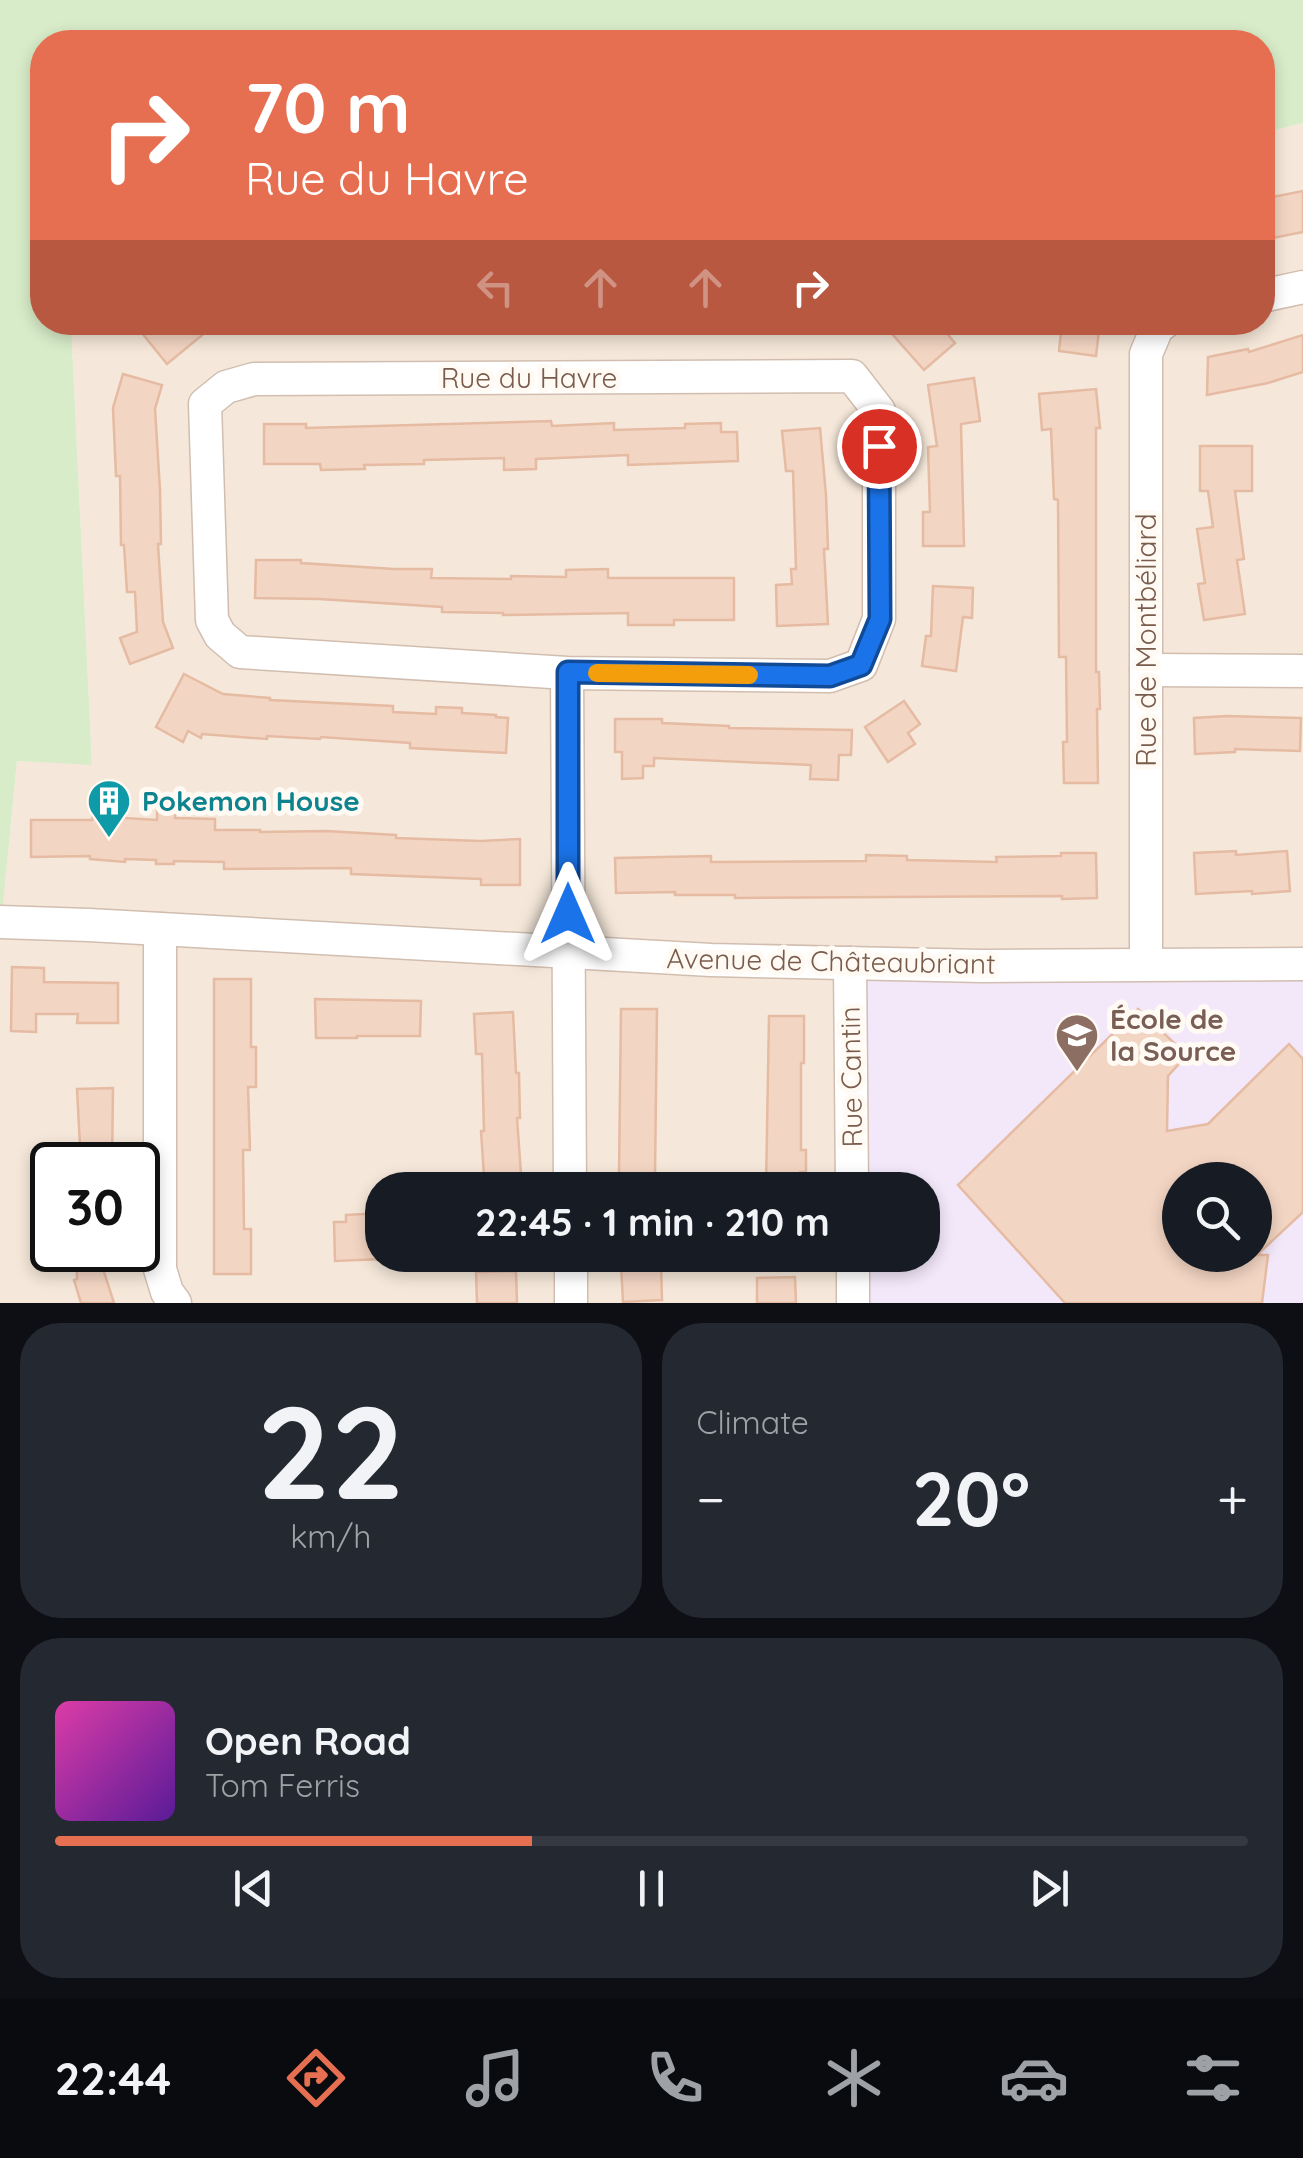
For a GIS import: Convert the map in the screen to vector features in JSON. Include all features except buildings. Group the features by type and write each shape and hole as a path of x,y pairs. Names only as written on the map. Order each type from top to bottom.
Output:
{"street":[{"path":"1275,293 1303,287"},
{"name":"Rue de Montbéliard","path":"1146,964 1146,354 1155,335"},
{"name":"Rue du Havre","path":"852,376 879,411 880,619 861,665 830,676 568,672 240,652 220,635 212,620 205,404 226,386 254,379 852,376"},
{"path":"1146,670 1303,671"},
{"path":"568,672 570,1172"},
{"name":"Avenue de Châteaubriant","path":"0,922 711,960 982,966 1303,964"},
{"path":"160,929 160,1269 175,1303"},
{"name":"Rue Cantin","path":"850,963 852,1172"},
{"path":"571,1272 571,1303"},
{"path":"853,1272 853,1303"}],"shaded area":[{"path":"1303,123 1303,1303 0,1303 0,905 17,761 92,764 72,335 1275,335 1275,130"},
{"name":"École de la Source","path":"850,963 1303,966 1303,1303 855,1303 854,1272 940,1272 940,1172 853,1172"}],"green space":[{"path":"0,0 1303,0 1303,123 1275,130 1275,30 30,30 30,335 72,335 92,765 17,761 0,905"}],"slow traffic":[{"path":"597,673 749,675"}],"place":[{"name":"Pokemon House","path":"109,839"},
{"name":"École de la Source","path":"1077,1073"}],"route":[{"path":"568,914 568,672 830,676 861,665 880,619 879,446"}]}
